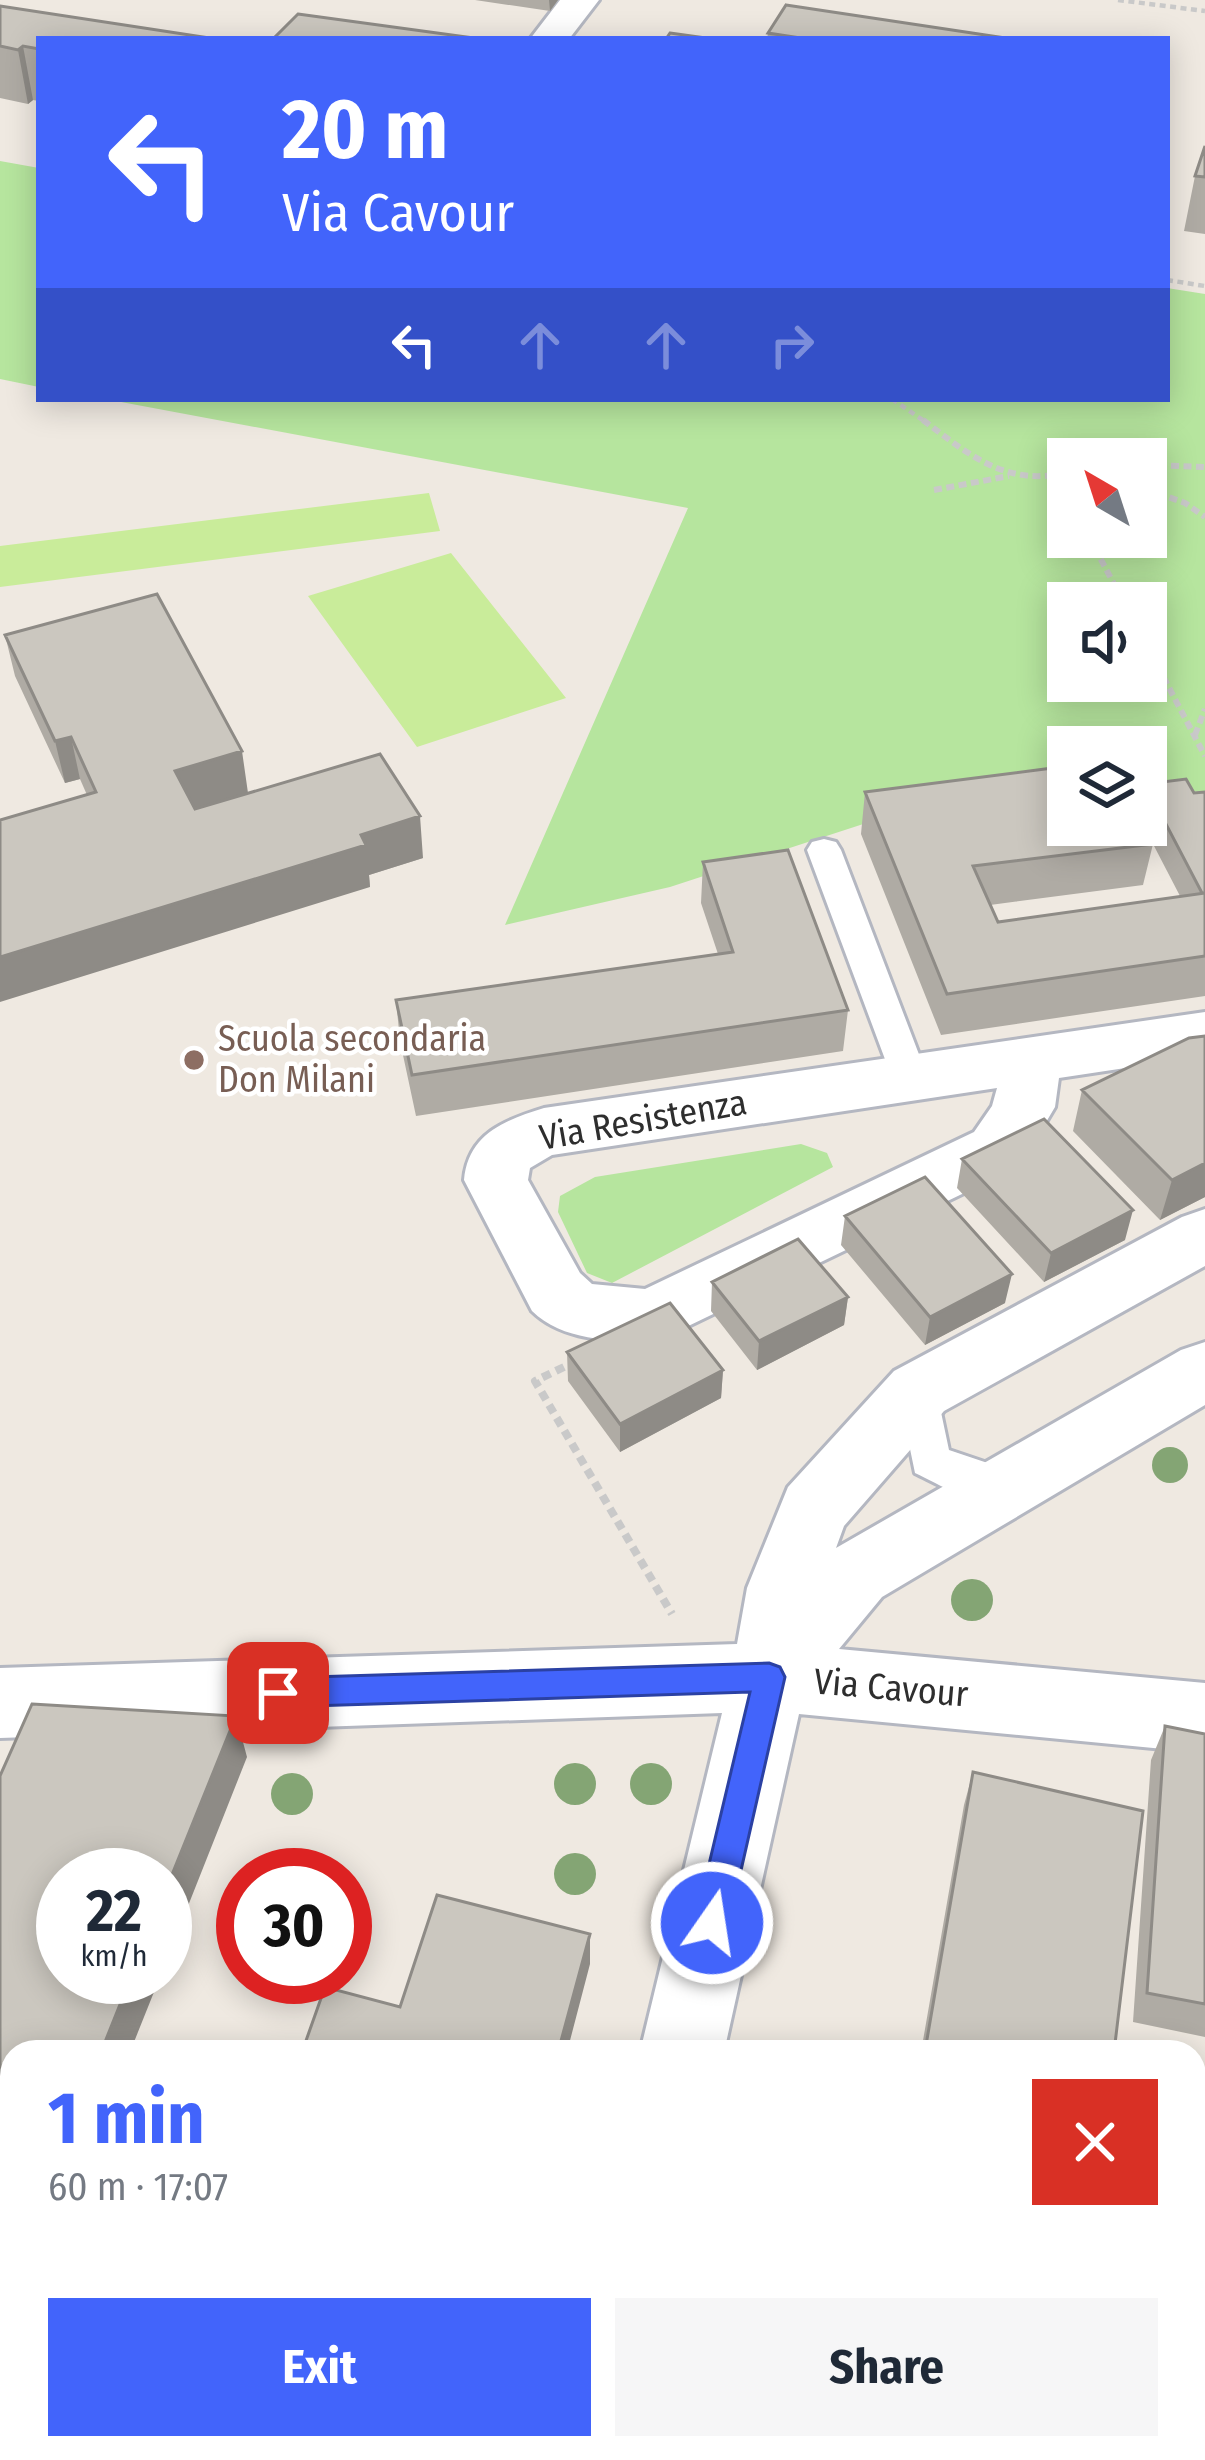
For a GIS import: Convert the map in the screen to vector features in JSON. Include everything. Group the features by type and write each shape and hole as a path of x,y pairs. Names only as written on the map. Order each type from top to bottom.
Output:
{"street":[{"path":"551,36 580,0"},
{"name":"Via Resistenza","path":"592,1311 569,1305 556,1292 496,1180 496,1164 505,1151 544,1132 1205,1034"},
{"path":"592,1311 651,1317 997,1149 1031,1095 1023,1060"},
{"path":"684,2040 740,1677 784,1588 814,1509 919,1391 1205,1235"},
{"path":"740,1677 856,1574 1205,1370"},
{"name":"Via Cavour","path":"0,1703 740,1677 1205,1718"}],"lane":[{"path":"824,850 910,1078"},
{"path":"919,1391 931,1460 972,1480 1005,1487"}],"path":[{"path":"1118,0 1205,11"},
{"path":"1170,280 1205,286"},
{"path":"896,402 958,450 1010,475"},
{"path":"1167,466 1205,467"},
{"path":"934,490 1010,475 1047,478"},
{"path":"1167,496 1185,502 1205,518"},
{"path":"1167,683 1205,756"},
{"path":"1195,736 1205,709"},
{"path":"592,1311 582,1358 535,1381 740,1677"}],"green space":[{"path":"0,161 36,167 36,386 0,379"},
{"path":"1170,288 1205,294 1205,792 1167,791 1167,726 1047,726 1047,790 894,814 670,887 505,925 688,508 121,402 1170,402"},
{"path":"429,493 440,531 0,587 0,546"},
{"path":"451,553 566,698 417,747 308,596"},
{"path":"801,1144 827,1153 833,1167 612,1283 587,1273 558,1212 560,1196 595,1177"}],"building":[{"path":"786,5 992,36 788,36 768,33"},
{"path":"0,6 196,36 36,36 36,48 0,46"},
{"path":"298,14 459,36 276,36"},
{"path":"1205,146 1205,177 1195,176"},
{"path":"157,594 242,751 175,771 195,809 380,754 420,816 361,835 366,845 0,957 0,820 96,792 71,737 55,741 5,635"},
{"path":"1047,769 1047,846 1137,846 973,866 998,922 1205,893 1205,956 947,994 865,792"},
{"path":"1186,779 1194,793 1205,792 1205,893 1167,826 1167,781"},
{"path":"788,850 848,1010 412,1075 396,1000 733,952 703,862"},
{"path":"1205,1036 1205,1163 1172,1180 1082,1090 1189,1038"},
{"path":"1044,1119 1133,1210 1051,1253 962,1159"},
{"path":"925,1177 1012,1274 930,1317 845,1216"},
{"path":"798,1239 848,1297 759,1341 712,1282"},
{"path":"670,1303 723,1370 620,1424 567,1352"},
{"path":"32,1704 236,1716 183,1848 36,1848 36,2004 120,2004 106,2040 0,2040 0,1776"},
{"path":"1165,1726 1205,1734 1205,2004 1147,1993"},
{"path":"973,1772 1143,1811 1115,2040 927,2040"},
{"path":"437,1895 590,1934 561,2040 306,2040 319,2004 372,2004 372,2000 400,2007"}],"place":[{"name":"Scuola secondaria Don Milani","path":"194,1060"}],"route":[{"path":"278,1693 769,1677 712,1923"}]}
